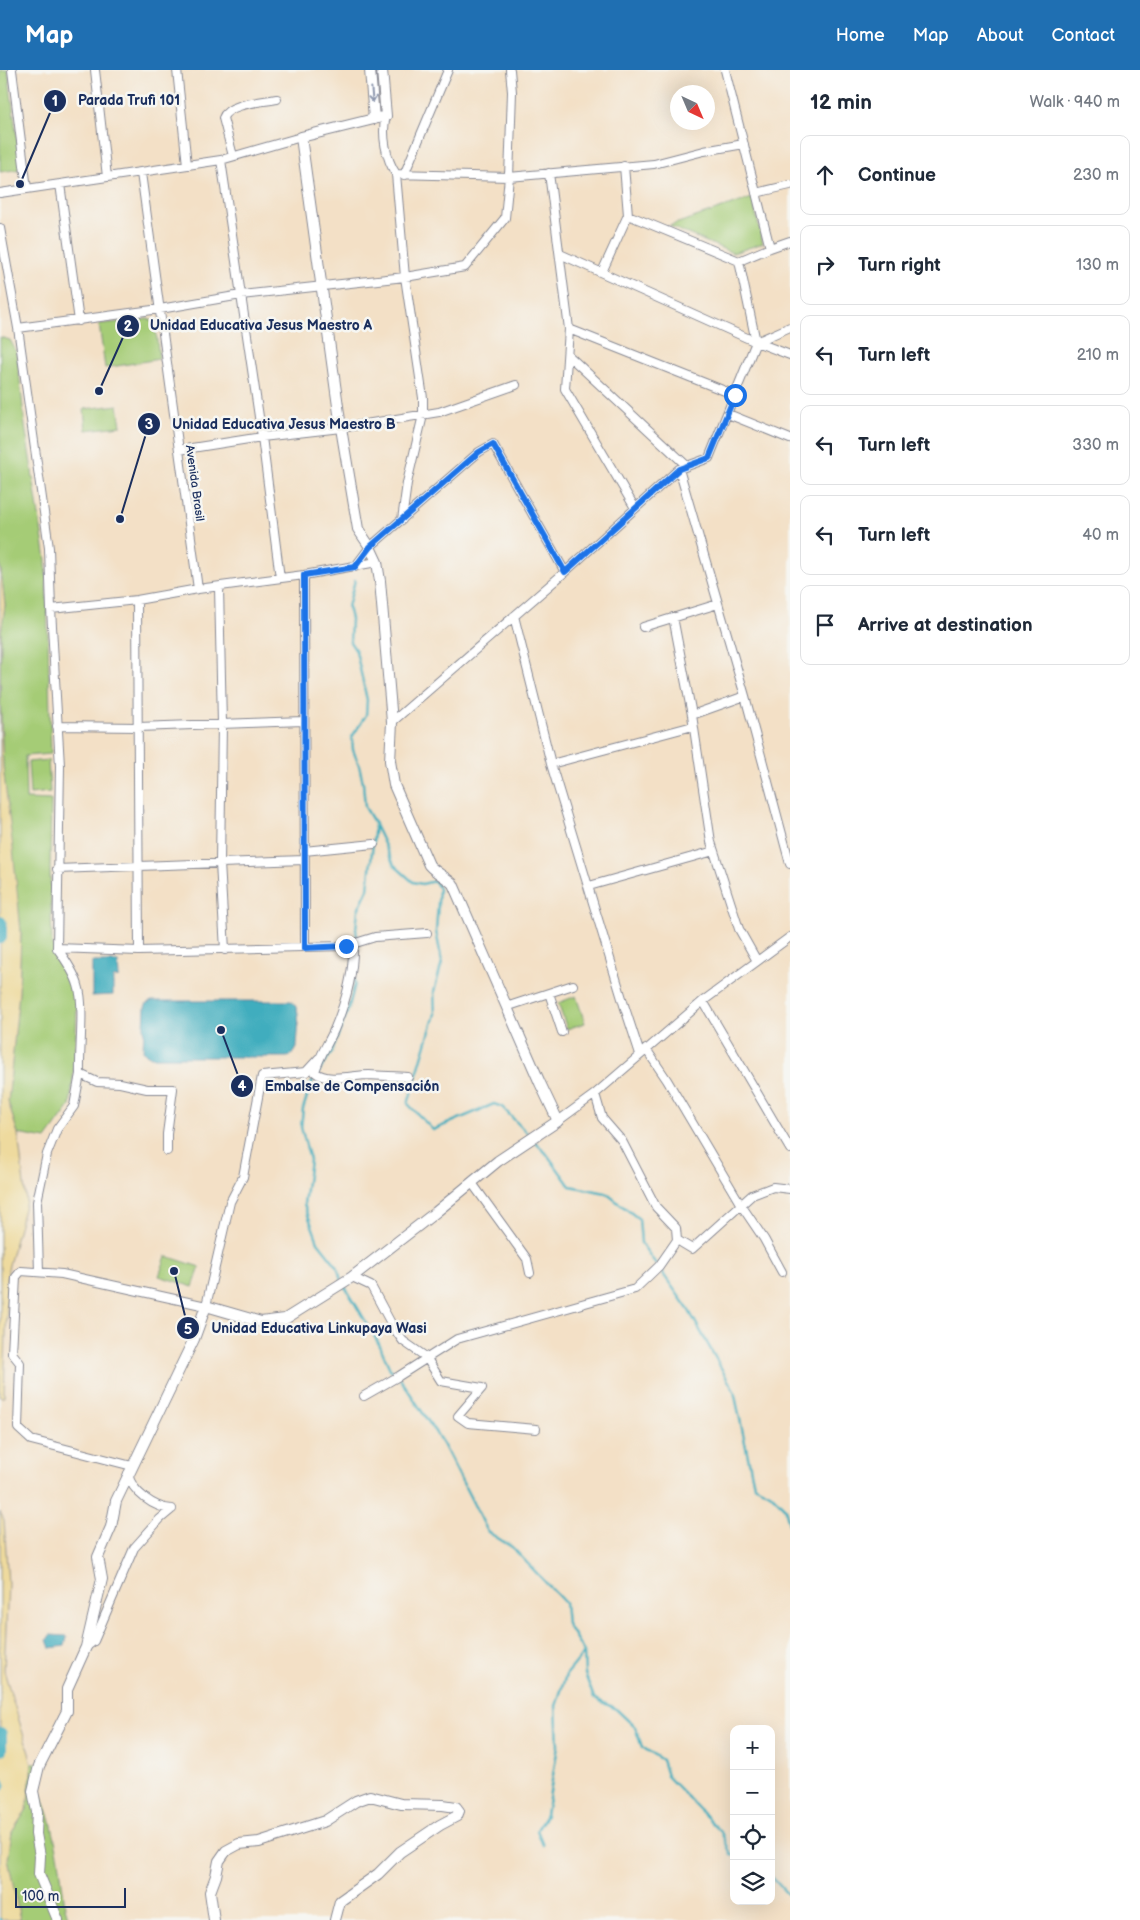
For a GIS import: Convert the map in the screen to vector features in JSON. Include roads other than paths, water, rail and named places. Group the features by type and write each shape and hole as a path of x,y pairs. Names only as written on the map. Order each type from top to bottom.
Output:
{"street":[{"path":"13,70 27,189"},
{"path":"95,70 107,177"},
{"path":"176,70 187,165"},
{"path":"370,70 374,119"},
{"path":"382,70 386,116 383,125 384,138 391,166 400,174 509,177 654,164 704,151 744,144"},
{"path":"402,520 407,484 422,415 423,398 405,277 400,174 448,70"},
{"path":"18,328 79,321 241,295 405,277 465,266 505,218 509,177 512,92 510,70"},
{"path":"725,70 770,248"},
{"path":"233,156 224,118 225,113 232,108 277,99"},
{"path":"0,193 221,160 301,137 386,116"},
{"path":"301,137 341,428 358,529 377,562 386,636 392,722 390,761 394,785 429,865 453,884 558,1121"},
{"path":"221,160 262,437 280,578"},
{"path":"602,272 628,215 624,166"},
{"name":"Avenida Brasil","path":"141,173 198,589"},
{"path":"549,173 569,329 565,389 635,508"},
{"path":"60,184 79,321"},
{"path":"756,193 790,185"},
{"path":"628,215 739,261 790,241"},
{"path":"0,228 18,328 49,548 60,766 57,948 64,957 78,984 81,998 80,1074 74,1106 56,1129 45,1162 37,1202 39,1272"},
{"path":"560,254 756,342 790,355"},
{"path":"392,722 683,468 709,458 756,342 739,261"},
{"path":"756,342 790,327"},
{"path":"569,329 735,395"},
{"path":"568,355 683,468 718,604 790,864"},
{"path":"179,450 262,437 341,428 439,412 516,385"},
{"path":"728,414 790,439"},
{"path":"355,567 370,547 479,452 493,444 565,572"},
{"path":"51,610 137,600 377,562"},
{"path":"304,575 305,948"},
{"path":"219,586 222,724 220,864 224,950"},
{"path":"137,600 139,951"},
{"path":"643,627 718,604"},
{"path":"514,616 551,764 624,1006 643,1051 672,1088 782,1272"},
{"path":"673,617 692,715 711,842 739,929 758,961"},
{"path":"692,715 745,696"},
{"path":"57,726 138,727 303,721"},
{"path":"551,764 693,726"},
{"path":"57,869 220,864 304,856 374,844"},
{"path":"589,886 714,851"},
{"path":"57,948 139,951 305,948 346,946 375,937 427,933"},
{"path":"130,1470 31,1440 18,1428 20,1364 12,1353 16,1277 22,1271 62,1274 206,1306 261,1322 284,1319 352,1277 498,1161 558,1121 594,1094 703,1001 790,936"},
{"path":"353,944 353,957 345,1000 334,1030 319,1058 315,1072 322,1076 332,1077 368,1075 408,1077"},
{"path":"506,1007 573,985"},
{"path":"549,993 562,1032"},
{"path":"703,1001 790,1149"},
{"path":"58,1920 39,1874 40,1856 36,1834 37,1812 33,1791 39,1766 67,1711 67,1689 86,1647 102,1579 98,1557 111,1527 116,1501 194,1339 206,1306 230,1202 243,1177 262,1076 306,1072 319,1058"},
{"path":"80,1074 97,1082 120,1083 147,1089 173,1090 166,1134 167,1151"},
{"path":"364,1396 399,1376 457,1338 635,1289 659,1266 677,1240 676,1228 656,1207 622,1141 602,1118 594,1094"},
{"path":"472,1182 527,1258 530,1273"},
{"path":"677,1240 692,1249 752,1195 773,1187 790,1189"},
{"path":"352,1277 371,1286 393,1328 404,1341 426,1357 440,1381 482,1388 458,1416 468,1424 536,1429"},
{"path":"86,1647 94,1641 134,1548 160,1519 172,1509 154,1503 135,1491 130,1470"},
{"path":"214,1920 210,1892 219,1861 226,1851 239,1844 259,1842 325,1821 356,1800 370,1796 401,1804 456,1807 459,1811 457,1816 400,1852 378,1874 340,1901 335,1920"}],"water":[{"path":"92,962 118,962 119,977 113,978 113,995 92,996"},
{"path":"152,1001 291,1001 295,1005 298,1016 297,1048 288,1057 151,1057 143,1050 145,1007 147,1003"},
{"path":"50,1635 66,1636 65,1646 50,1648 47,1640"}],"waterway":[{"path":"355,580 348,607 351,619 350,642 356,651 367,700 366,715 352,737 353,750 363,783 365,807 375,824 368,889 358,910 356,956"},
{"path":"375,825 394,865 413,882 422,884 435,881 439,889 436,931 442,962 434,992 435,1014 408,1104 433,1130 494,1104 502,1107 528,1134"},
{"path":"0,923 0,937"},
{"path":"341,1280 337,1266 318,1242 304,1204 310,1160 301,1127 303,1109 311,1084 331,1053 348,1010 355,984 353,976"},
{"path":"535,1142 546,1153 570,1186 606,1193 639,1219 641,1243 688,1309 734,1391 754,1485 770,1493 785,1508 790,1528"},
{"path":"344,1285 379,1344 390,1369 397,1374"},
{"path":"400,1378 443,1444 488,1532 512,1547 565,1603 567,1624 584,1652 585,1674 594,1698 616,1709 635,1727 642,1747 662,1760 667,1776 721,1832 730,1852"},
{"path":"543,1845 537,1830 546,1815 558,1746 556,1706 566,1675 584,1653"},
{"path":"0,1734 0,1749"},
{"path":"0,1773 5,1784 1,1792 0,1805"},
{"path":"775,1880 790,1897"}],"place":[{"name":"Parada Trufi 101","path":"20,184"},
{"name":"Unidad Educativa Jesus Maestro A","path":"99,391"},
{"name":"Unidad Educativa Jesus Maestro B","path":"120,519"},
{"name":"Embalse de Compensación","path":"221,1030"},
{"name":"Unidad Educativa Linkupaya Wasi","path":"174,1271"}]}
